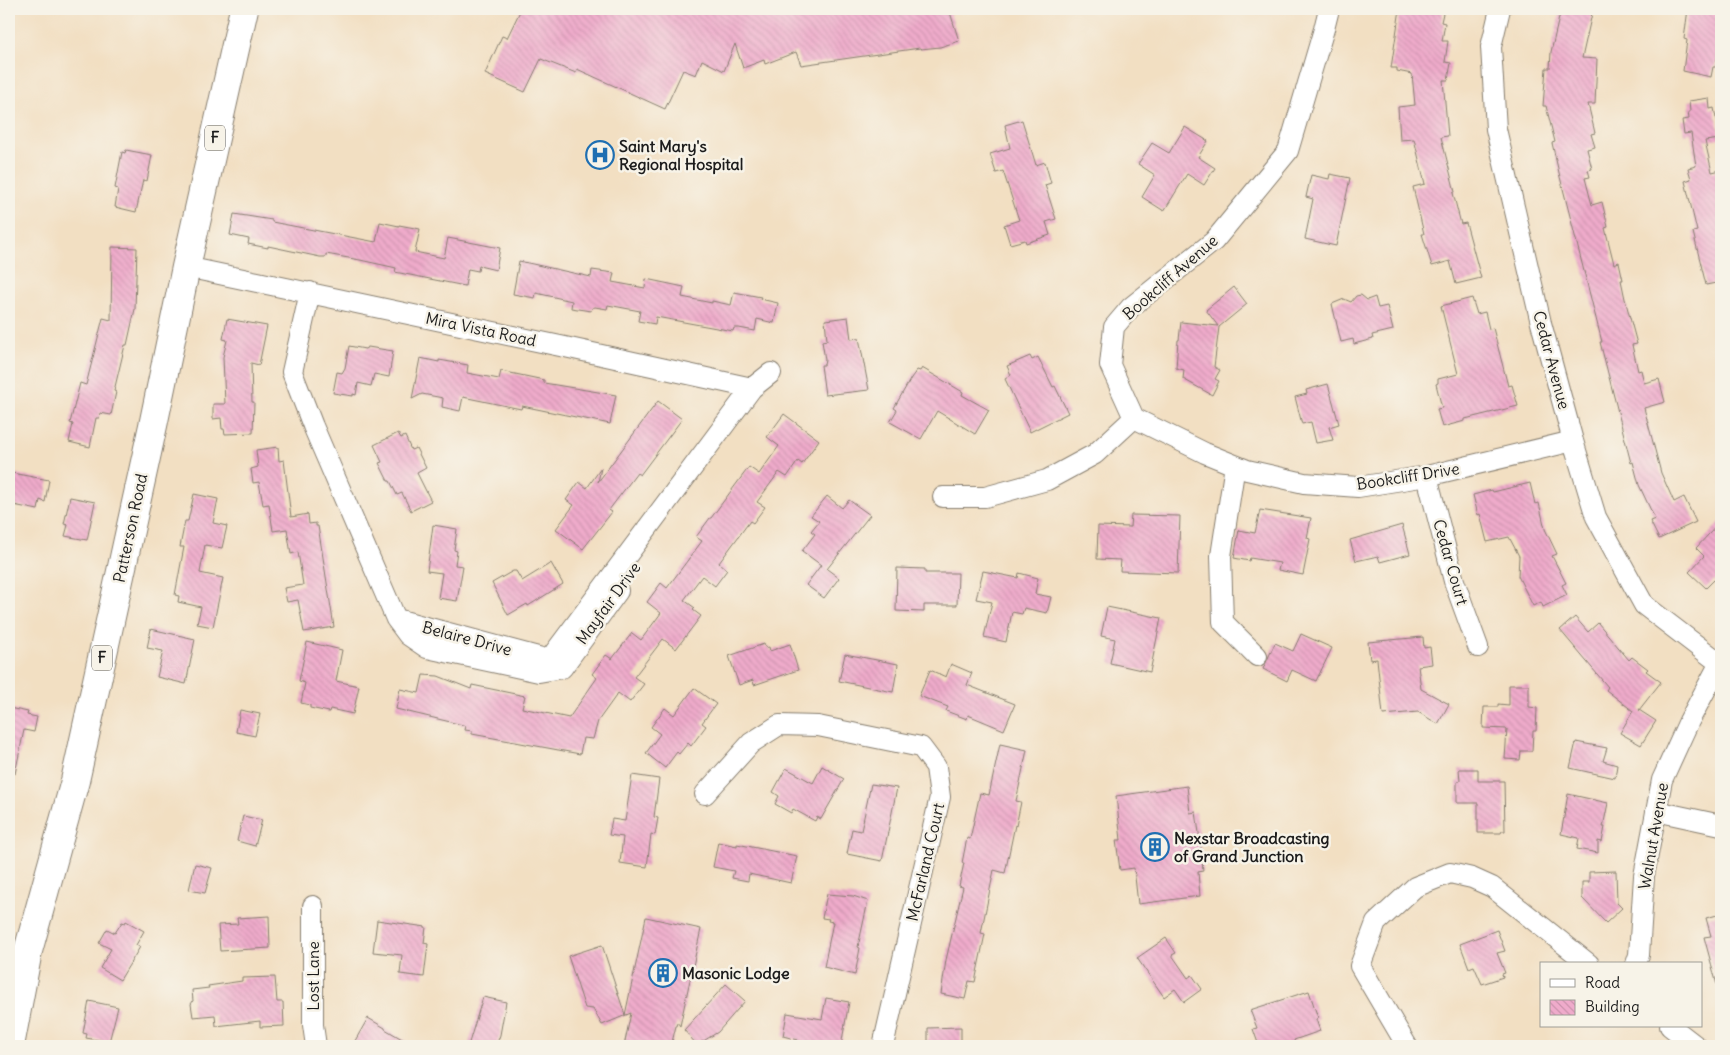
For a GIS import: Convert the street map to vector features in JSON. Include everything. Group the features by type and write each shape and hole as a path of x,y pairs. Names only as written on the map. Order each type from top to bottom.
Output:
{"main road":[{"name":"Patterson Road","path":"10,1046 28,950 61,835 83,745 186,267 244,9"}],"street":[{"name":"Bookcliff Avenue","path":"1134,418 1110,366 1114,328 1131,307 1214,242 1288,151 1324,29 1328,9"},
{"name":"Cedar Avenue","path":"1500,9 1491,47 1496,129 1542,323 1573,441 1596,517 1644,605 1721,663"},
{"name":"Mira Vista Road","path":"186,267 752,388"},
{"name":"Belaire Drive","path":"310,292 292,372 313,426 396,619 549,660 752,388"},
{"path":"752,388 771,372"},
{"name":"Bookcliff Drive","path":"1134,418 1205,453 1247,470 1304,483 1358,487 1427,476 1573,441"},
{"path":"943,497 985,497 1047,480 1095,454 1134,418"},
{"path":"1235,465 1221,556 1224,622 1257,656"},
{"name":"Cedar Court","path":"1427,476 1454,581 1478,647"},
{"name":"Walnut Avenue","path":"1637,962 1639,955 1644,876 1662,780 1689,721 1721,663"},
{"name":"McFarland Court","path":"705,794 752,743 780,725 818,726 921,747 936,767 940,797 883,1046"},
{"path":"1656,811 1721,825"},
{"path":"1407,1046 1360,966 1376,923 1416,887 1450,873 1472,878 1492,887 1586,962"},
{"name":"Lost Lane","path":"313,906 313,1024 316,1046"},
{"path":"1673,1028 1696,1046"}],"building":[{"path":"521,9 949,9 959,41 940,47 920,48 801,65 796,52 765,64 764,60 743,68 735,44 724,71 702,60 696,75 683,70 665,109 577,69 576,73 541,59 525,92 485,74 502,36 507,38"},
{"path":"1400,9 1444,9 1441,22 1445,23 1442,41 1448,41 1445,62 1451,63 1448,80 1443,80 1448,136 1441,137 1461,224 1466,223 1481,278 1456,284 1450,261 1432,266 1422,234 1424,234 1413,187 1425,184 1414,139 1400,140 1398,107 1415,105 1412,74 1397,71 1397,68 1391,68"},
{"path":"1561,9 1593,9 1582,58 1597,59 1595,104 1588,104 1595,133 1591,134 1595,147 1587,149 1592,169 1588,170 1590,177 1585,178 1592,205 1602,202 1608,227 1605,228 1614,264 1619,262 1625,299 1637,344 1632,345 1638,371 1641,370 1644,383 1659,379 1665,402 1644,408 1661,473 1674,502 1684,497 1696,522 1659,539 1650,521 1655,519 1639,485 1633,462 1631,463 1560,177 1552,143 1555,142 1546,106 1543,106 1546,68 1550,68 1551,52"},
{"path":"1688,9 1721,9 1721,45 1719,44 1716,67 1713,67 1711,77 1683,71 1687,40 1684,39"},
{"path":"1709,98 1710,109 1714,108 1717,118 1720,139 1705,141 1712,172 1721,170 1721,282 1706,285 1693,232 1697,231 1685,181 1691,179 1688,168 1696,166 1691,133 1684,134 1682,120 1689,119 1689,101"},
{"path":"1022,120 1036,165 1045,162 1051,183 1045,185 1056,219 1046,222 1050,235 1026,243 1025,240 1010,244 1004,225 1019,220 1003,171 996,173 990,154 1010,148 1005,125"},
{"path":"1185,127 1208,141 1198,157 1215,168 1204,185 1187,174 1164,211 1142,197 1155,175 1138,164 1152,143 1169,153"},
{"path":"126,150 152,155 147,181 143,180 136,212 115,207 118,189 115,188 122,152 125,153"},
{"path":"1330,174 1350,178 1336,246 1305,239 1313,199 1306,197 1311,175 1329,179"},
{"path":"234,214 376,242 380,222 420,229 415,252 444,258 448,238 500,248 496,270 479,266 478,271 468,269 465,286 395,272 396,268 360,260 326,254 326,257 320,257 268,246 268,248 248,244 249,239 230,235"},
{"path":"112,247 137,248 135,309 114,391 116,392 111,415 100,413 99,418 96,418 90,447 69,442 73,424 70,423 80,383 86,385 103,318 111,320"},
{"path":"519,261 591,277 592,270 614,273 612,282 645,288 646,279 684,287 682,297 712,303 712,301 731,305 734,292 761,297 760,299 778,303 774,323 757,319 755,331 734,328 733,331 656,317 655,324 638,321 640,311 608,305 607,309 595,307 591,311 571,308 572,301 536,293 535,298 513,294"},
{"path":"1234,287 1247,304 1219,327 1214,367 1220,370 1215,379 1219,381 1212,395 1183,379 1184,370 1176,368 1181,322 1218,326 1206,310"},
{"path":"1361,295 1367,300 1375,297 1378,308 1387,306 1393,330 1372,335 1373,339 1354,344 1353,339 1341,342 1332,304 1344,299 1351,302 1356,296"},
{"path":"1472,298 1477,314 1485,312 1489,329 1493,328 1508,386 1512,385 1518,406 1465,419 1465,421 1442,427 1437,409 1442,408 1436,384 1438,379 1458,374 1441,306"},
{"path":"848,317 851,339 859,338 869,390 825,395 821,365 824,365 825,360 822,341 827,340 825,320"},
{"path":"227,319 267,326 259,365 251,363 252,402 254,402 253,433 225,434 224,429 222,429 221,418 213,419 213,404 225,404 223,357 227,340 223,339"},
{"path":"349,346 393,351 389,377 374,374 371,386 358,383 356,395 353,394 353,396 333,393 337,372 342,373 345,368"},
{"path":"1030,356 1032,360 1038,357 1068,413 1030,432 1005,379 1011,375 1007,366"},
{"path":"420,358 468,365 467,373 499,379 501,371 544,380 544,383 616,395 610,424 522,406 521,409 463,397 460,411 442,407 443,398 422,394 412,399"},
{"path":"922,368 963,392 962,395 989,410 975,434 937,411 921,439 890,422 897,410 894,408 911,378 917,370 920,371"},
{"path":"1328,384 1339,424 1329,427 1333,440 1316,443 1311,422 1302,424 1295,397 1307,394 1306,390"},
{"path":"658,401 682,419 640,475 637,473 609,510 612,512 583,549 556,529 574,505 566,500 579,482 587,488 601,468 598,482"},
{"path":"784,414 819,440 802,464 798,461 787,477 779,472 757,502 765,507 753,523 750,521 719,563 727,570 715,586 702,576 684,600 695,608 693,610 701,616 676,649 663,639 634,677 644,684 630,702 618,693 598,721 593,739 583,738 580,754 472,734 472,731 465,730 466,726 463,725 396,709 400,689 419,693 423,675 438,676 471,689 472,685 525,696 522,708 569,718 597,678 592,674 606,655 612,659 632,633 641,640 661,613 647,602 661,583 667,588 702,541 696,537 749,467 759,474 779,446 767,437"},
{"path":"398,433 401,438 405,436 411,450 416,448 426,468 417,473 431,501 411,511 402,493 397,495 390,481 388,481 379,463 382,462 374,445"},
{"path":"278,447 279,461 284,460 291,517 308,514 309,524 316,523 316,526 318,526 334,627 304,632 298,600 287,602 284,588 303,585 298,552 291,554 287,529 273,531 269,504 263,505 259,482 253,483 251,469 258,467 256,450"},
{"path":"12,473 49,480 45,502 40,500 38,510 9,504"},
{"path":"1530,483 1535,504 1539,503 1545,529 1557,554 1552,556 1566,583 1562,585 1567,595 1543,607 1541,602 1533,606 1518,576 1519,556 1509,537 1487,542 1473,495"},
{"path":"194,494 218,499 213,523 227,526 222,548 205,545 200,573 223,578 213,627 197,624 201,607 178,602 179,596 175,595 184,547 180,547 185,521 188,521"},
{"path":"827,496 842,508 849,500 870,515 827,569 839,578 824,598 806,585 821,565 802,551 815,534 811,531 819,521 811,516"},
{"path":"70,497 95,502 87,540 65,536 68,525 64,524"},
{"path":"1260,510 1311,518 1307,538 1310,539 1303,575 1278,570 1280,563 1250,558 1249,561 1234,558 1239,530 1255,533"},
{"path":"1131,515 1180,516 1178,573 1120,571 1121,560 1097,559 1098,526 1130,527"},
{"path":"1721,521 1721,586 1714,580 1706,588 1689,572 1704,556 1696,548"},
{"path":"433,525 457,529 454,550 457,551 455,565 463,566 457,601 438,598 442,573 427,571"},
{"path":"1402,525 1410,554 1380,562 1378,556 1356,561 1350,540"},
{"path":"551,563 563,584 528,606 527,604 508,615 492,583 513,571 516,571 522,581"},
{"path":"897,568 925,569 925,573 958,573 957,605 924,605 924,612 896,611"},
{"path":"983,571 1018,578 1019,573 1038,578 1035,594 1051,597 1047,613 1024,608 1022,614 1012,612 1006,642 984,637 992,602 976,599"},
{"path":"1107,607 1161,618 1150,672 1110,663 1115,639 1101,636"},
{"path":"1575,617 1588,632 1598,623 1629,660 1632,657 1661,682 1639,710 1656,721 1641,745 1620,733 1633,711 1606,690 1608,687 1560,630"},
{"path":"151,629 195,639 186,684 157,677 163,651 147,648"},
{"path":"1301,634 1332,648 1316,681 1292,670 1287,681 1263,669 1275,643 1293,651"},
{"path":"1423,637 1424,648 1430,647 1432,664 1418,666 1421,689 1449,704 1438,724 1418,712 1383,715 1377,659 1370,660 1368,642"},
{"path":"307,642 342,650 336,681 359,686 353,714 330,709 329,712 310,708 310,705 301,703 305,683 299,681"},
{"path":"764,644 766,648 769,647 770,651 790,644 798,670 754,685 753,680 739,685 729,656"},
{"path":"845,654 898,664 893,692 839,681"},
{"path":"951,664 972,673 967,685 1015,704 1004,730 968,715 967,719 946,711 948,707 919,696 930,670 946,677"},
{"path":"1509,685 1529,685 1529,707 1537,708 1536,731 1533,731 1532,751 1521,751 1520,760 1505,759 1507,729 1483,728 1484,707 1498,707 1498,704 1509,705"},
{"path":"694,688 716,704 702,723 706,726 691,746 688,743 679,754 677,752 665,768 646,753 660,734 651,727 665,708 674,715"},
{"path":"9,708 28,712 27,715 37,717 34,732 24,730 15,774 9,773"},
{"path":"240,710 260,714 255,736 236,732"},
{"path":"1576,742 1607,748 1603,761 1617,765 1615,778 1570,768"},
{"path":"1000,744 1027,750 1016,801 1021,802 1005,873 994,870 981,933 985,934 975,982 969,981 965,999 941,994 946,960 963,887 959,886 967,838 970,839 980,793 989,795"},
{"path":"822,766 844,779 821,819 817,817 815,821 793,809 791,813 775,804 779,796 773,792 786,768 813,783"},
{"path":"1459,769 1478,769 1478,781 1504,781 1505,831 1501,833 1478,833 1478,803 1457,803 1457,782 1460,781"},
{"path":"632,775 659,779 654,817 658,818 655,835 651,834 647,867 620,863 623,837 609,835 612,819 625,821"},
{"path":"871,784 897,788 882,861 847,854 852,829 861,831"},
{"name":"Nexstar Broadcasting of Grand Junction","path":"1187,786 1190,813 1196,812 1200,840 1203,871 1198,872 1200,896 1138,904 1134,868 1120,870 1116,840 1121,840 1116,796"},
{"path":"1568,794 1608,803 1602,842 1598,841 1598,853 1577,849 1579,838 1561,834"},
{"path":"243,816 262,820 255,846 237,841"},
{"path":"718,842 797,856 791,883 749,874 748,881 732,878 734,871 713,867"},
{"path":"195,864 212,868 205,893 189,890"},
{"path":"1616,871 1617,903 1622,908 1606,923 1582,898 1582,882 1589,882 1589,872"},
{"path":"827,894 853,896 868,901 858,947 860,948 855,975 824,967 833,922 822,918"},
{"path":"1721,914 1721,984 1717,985 1704,937 1711,936 1706,918"},
{"path":"269,916 270,948 220,951 218,925 238,924 237,918"},
{"name":"Masonic Lodge","path":"646,917 701,929 680,1026 677,1022 671,1046 624,1046 631,1013 602,1025 593,1009 585,1008 568,956 602,945 625,1015"},
{"path":"377,920 426,927 424,943 428,944 424,977 400,974 402,955 373,952"},
{"path":"126,921 144,931 136,945 140,947 120,980 100,968 111,949 99,943 107,929 115,933 122,922 125,923"},
{"path":"1497,930 1505,951 1497,953 1505,973 1502,974 1503,977 1482,984 1474,966 1469,968 1460,944"},
{"path":"1166,938 1176,953 1172,955 1188,978 1192,975 1202,989 1184,1002 1175,989 1164,997 1137,958"},
{"path":"275,977 277,1002 283,1002 284,1026 260,1027 260,1021 216,1026 215,1015 193,1017 191,1004 193,1001 192,990 242,981 242,978"},
{"path":"726,984 745,1001 718,1032 697,1045 684,1030"},
{"path":"1309,991 1318,1018 1316,1019 1320,1031 1294,1040 1296,1046 1259,1046 1253,1029 1257,1028 1250,1010"},
{"path":"483,997 506,1002 500,1035 496,1046 468,1046"},
{"path":"826,998 849,1002 841,1046 797,1046 798,1040 783,1036 787,1013 822,1019"},
{"path":"89,1001 118,1007 109,1042 86,1038 87,1034 83,1033"},
{"path":"368,1018 385,1029 414,1046 352,1046"},
{"path":"961,1027 961,1046 928,1046 928,1028"}],"place":[{"name":"Saint Mary's Regional Hospital","path":"600,155"},
{"name":"Nexstar Broadcasting of Grand Junction","path":"1155,847"},
{"name":"Masonic Lodge","path":"663,973"}]}
